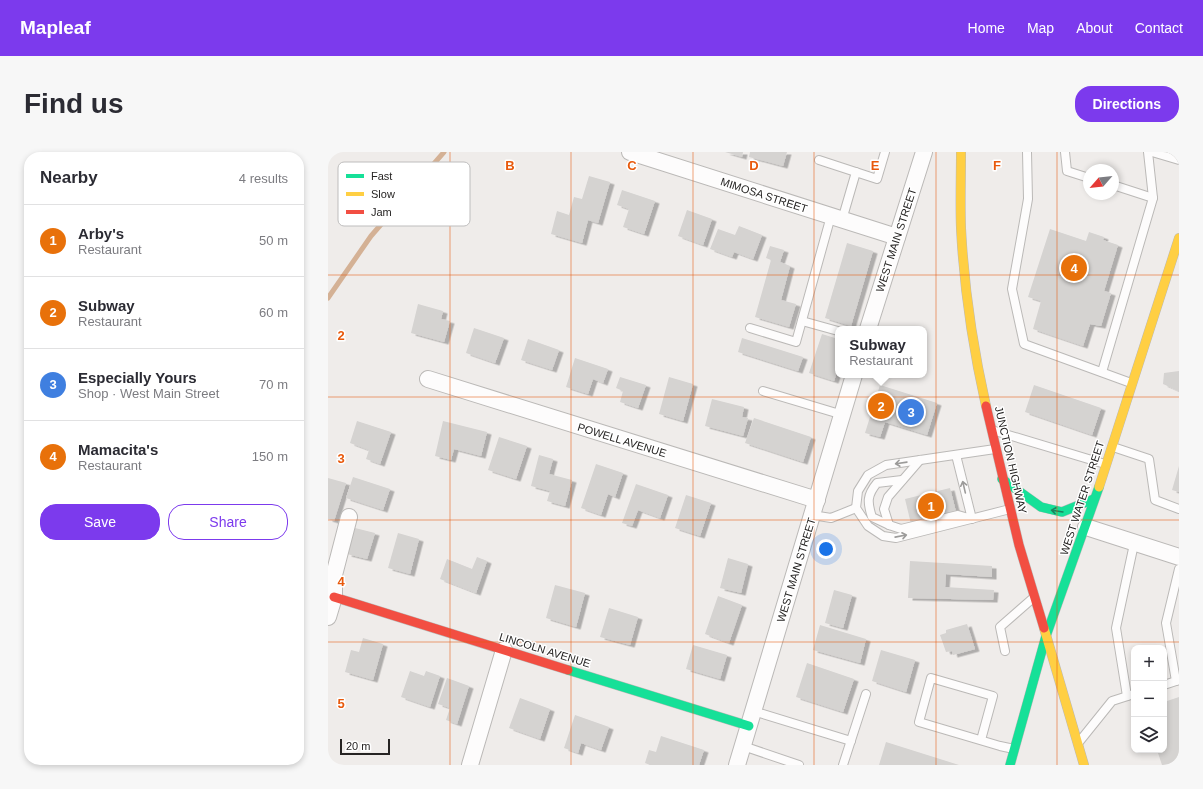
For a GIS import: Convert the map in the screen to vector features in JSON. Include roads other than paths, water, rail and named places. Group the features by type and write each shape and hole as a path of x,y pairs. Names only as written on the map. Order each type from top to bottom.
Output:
{"street":[{"name":"MIMOSA STREET","path":"630,152 897,237"},
{"name":"WEST MAIN STREET","path":"869,326 924,152"},
{"name":"JUNCTION HIGHWAY","path":"962,152 961,227 965,282 980,379 995,450 1010,509 1083,765"},
{"name":"WEST WATER STREET","path":"1010,765 1046,636 1086,527 1131,383 1179,238"},
{"name":"WEST MAIN STREET","path":"737,765 853,378"},
{"name":"POWELL AVENUE","path":"428,379 814,508"},
{"path":"1002,479 1041,507 1062,512 1094,499"},
{"path":"328,617 334,597 334,575 349,517"},
{"path":"1086,527 1134,544 1179,557"},
{"name":"LINCOLN AVENUE","path":"334,597 504,650 751,718"},
{"path":"470,765 504,650"}],"lane":[{"path":"819,160 877,179 885,152"},
{"path":"1027,152 1028,199 1012,290 1024,344 1131,383"},
{"path":"1065,152 1067,171 1083,176"},
{"path":"1102,372 1153,198 1148,152"},
{"path":"1152,152 1179,160"},
{"path":"750,328 796,342 837,218 856,172"},
{"path":"1119,187 1153,198"},
{"path":"802,321 835,330"},
{"path":"763,391 843,415"},
{"path":"991,430 1105,464"},
{"path":"1111,447 1149,459 1155,500 1179,508"},
{"path":"995,450 886,465 868,475 858,492 856,508 868,526 883,536 896,538 1010,509"},
{"path":"956,455 972,518"},
{"path":"888,525 884,509 888,497 920,460"},
{"path":"902,480 877,483 869,492 868,503 872,517 888,525 901,529 958,515 972,518"},
{"path":"814,508 831,518 856,508"},
{"path":"1078,744 1112,701 1130,695 1116,628 1134,544"},
{"path":"1167,684 1177,681 1166,623 1179,569"},
{"path":"1005,651 1000,627 1034,597"},
{"path":"981,740 993,696 931,678 918,722 1014,750"},
{"path":"844,765 866,694"},
{"path":"751,718 851,741"},
{"path":"743,746 799,765"}],"waterway":[{"path":"435,162 444,152"},
{"path":"328,298 371,236 380,226"}],"place":[{"name":"Mamacita's","path":"1074,268"},
{"name":"Subway","path":"881,406"},
{"name":"Especially Yours","path":"911,412"},
{"name":"Arby's","path":"931,506"}]}
